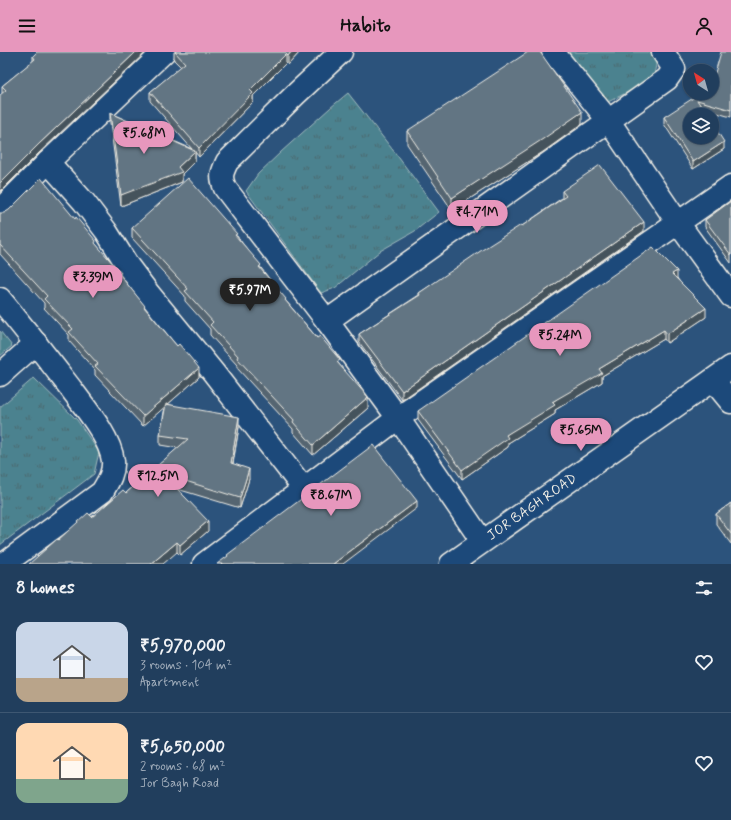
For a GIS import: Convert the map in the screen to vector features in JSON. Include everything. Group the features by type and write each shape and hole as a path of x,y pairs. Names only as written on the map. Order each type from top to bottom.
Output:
{"street":[{"path":"0,210 48,162 164,52"},
{"path":"341,52 227,162 222,172 222,179 225,188 327,321 398,418 482,542"},
{"path":"553,52 608,120 678,223 731,296"},
{"path":"327,321 667,79 674,69 663,52"},
{"path":"48,162 84,202 145,289 213,372 304,489"},
{"path":"204,564 398,418 731,186"},
{"path":"0,299 36,343 97,425 107,442 113,461 111,478 102,492 6,563"},
{"path":"0,375 36,343"},
{"name":"JOR BAGH ROAD","path":"451,564 731,367"},
{"path":"714,380 731,402"}],"green space":[{"path":"566,52 651,52 657,60 654,75 636,88 608,102"},
{"path":"348,93 439,212 415,231 380,251 335,288 321,293 246,191 258,174"},
{"path":"0,331 12,346 0,356"},
{"path":"34,378 77,420 99,452 94,474 0,545 0,407"}],"building":[{"path":"37,52 136,52 0,183 0,95 6,90 2,86 35,59 33,56"},
{"path":"175,52 291,52 288,56 286,54 250,90 253,93 199,148 150,92 185,63"},
{"path":"528,52 540,52 582,112 452,198 407,131"},
{"path":"721,52 731,52 731,110 697,100 719,100 719,64 718,64"},
{"path":"690,100 697,100 702,108 683,108 683,144 719,144 719,134 724,142 693,162 664,117"},
{"path":"110,113 195,151 178,167 182,172 121,195"},
{"path":"600,165 644,222 402,391 359,334 420,295 419,293 482,250 521,225 522,226 566,196 562,191"},
{"path":"41,178 75,219 76,217 96,241 95,243 121,273 119,274 145,306 144,307 177,346 179,344 199,368 143,416 95,366 98,364 69,332 73,329 44,299 47,296 0,245 0,213 4,213 9,210"},
{"path":"188,178 237,234 235,235 261,265 259,267 286,299 285,300 317,338 320,336 340,360 337,362 368,397 313,445 293,422 294,420 237,358 238,356 210,325 213,322 185,291 188,289 132,228"},
{"path":"731,201 731,255 705,220"},
{"path":"653,247 677,271 672,274 706,308 667,334 664,330 599,369 602,373 552,402 555,405 506,435 508,438 462,470 418,411"},
{"path":"166,404 239,417 231,463 249,469 240,498 163,474 208,521 180,545 177,542 151,564 29,564 88,513 92,517 123,490 126,493 188,439 160,435"},
{"path":"373,445 417,501 333,564 217,564 228,556 227,555"},
{"path":"731,503 731,534 716,514"}]}
